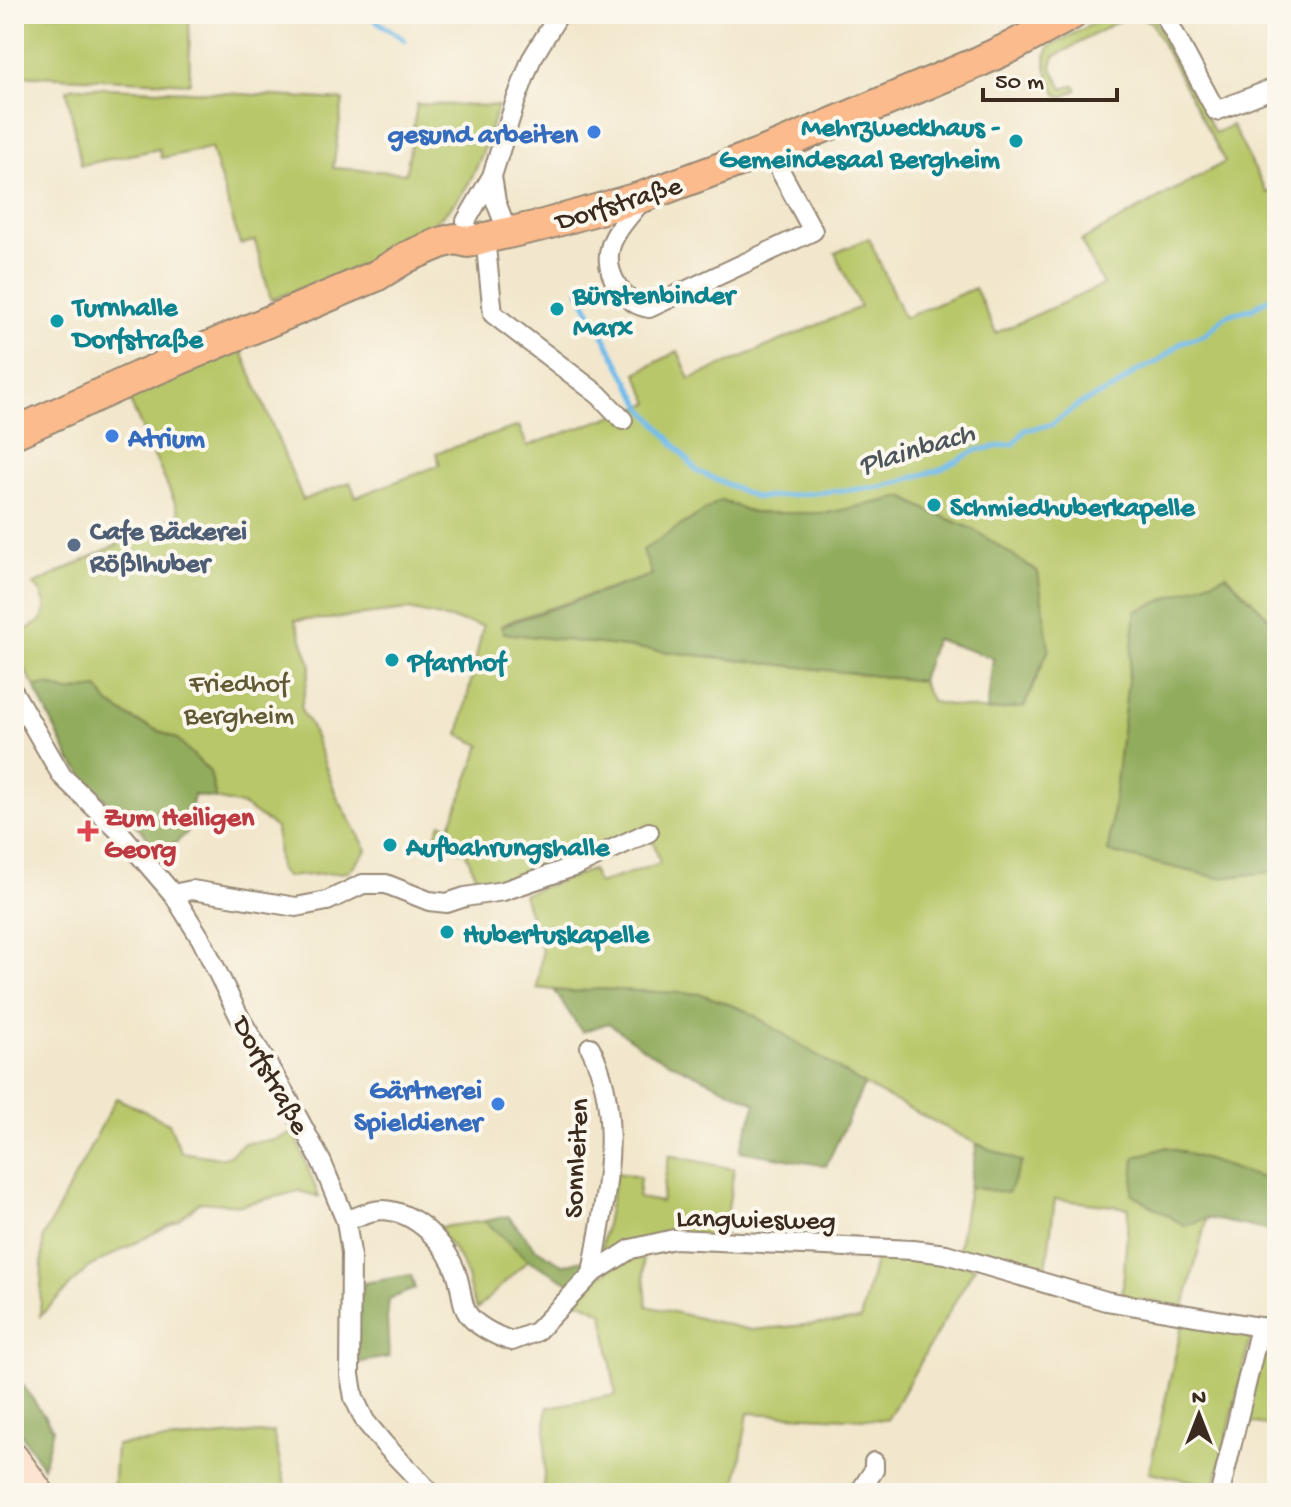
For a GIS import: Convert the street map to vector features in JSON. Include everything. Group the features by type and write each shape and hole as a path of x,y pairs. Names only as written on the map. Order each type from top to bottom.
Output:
{"main road":[{"name":"Dorfstraße","path":"14,433 376,276 412,270 462,254 487,238 645,196 769,150 974,64 1072,14"},
{"path":"14,1456 41,1493"}],"street":[{"path":"487,238 466,221 492,176 531,60 559,14"},
{"path":"1164,14 1216,111 1277,87"},
{"path":"645,196 613,237 608,256 612,276 623,293 640,306 649,308 813,231 769,150"},
{"path":"492,176 496,202 487,238 493,314 599,395 623,420"},
{"name":"Dorfstraße","path":"14,693 62,776 118,830 173,894 201,939 240,1018 322,1163 346,1221 351,1253 350,1375 354,1398 365,1421 431,1493"},
{"path":"173,894 192,890 296,907 327,901 363,884 386,884 429,901 447,903 503,891 576,866 649,832"},
{"name":"Sonnleiten","path":"590,1047 606,1087 609,1126 603,1206 592,1274"},
{"name":"Langwiesweg","path":"346,1221 378,1210 396,1212 419,1224 444,1248 457,1273 467,1313 494,1335 512,1341 536,1332 592,1274 631,1249 674,1239 946,1254 1106,1301 1268,1327 1220,1493"},
{"path":"859,1493 874,1470 874,1462"}],"green space":[{"path":"14,14 298,14 302,21 189,15 190,83 14,75"},
{"path":"1110,14 1131,14 1054,57 1051,66 1063,89 1075,85 1077,90 1063,97 1057,95 1046,66 1049,47"},
{"name":"Friedhof Bergheim","path":"1133,14 1152,14 1215,133 1232,125 1267,193 1277,189 1277,620 1270,619 1226,575 1219,878 1277,871 1277,1183 1167,1147 1207,1218 1184,1307 1122,1297 1129,1208 1055,1199 1045,1277 958,1252 969,1187 1008,1193 1021,1162 977,1144 864,1085 747,1011 701,994 597,989 572,992 537,988 542,952 523,894 592,870 598,884 660,863 649,828 504,884 480,886 466,853 434,841 441,823 450,826 481,745 459,735 483,626 408,610 295,620 311,664 302,712 310,724 337,797 367,850 348,872 286,877 279,870 276,828 244,806 216,799 210,772 177,739 136,721 108,703 98,688 67,692 49,685 35,687 14,652 14,637 42,620 46,606 40,591 33,585 180,514 128,397 241,349 303,500 350,482 356,497 440,465 436,453 519,426 527,446 650,403 636,373 678,351 690,379 860,307 835,253 869,238 904,318 975,288 996,333 1103,285 1081,241 1225,162 1151,22","holes":["903,497 929,511 1024,706 987,711 932,702 921,681 505,633 501,626 652,575 721,500 752,513 828,513"]},
{"path":"74,87 343,100 333,168 406,173 417,104 498,106 475,172 445,213 401,245 376,258 271,300 255,241 240,244 211,148 161,158 159,149 81,165 67,90"},
{"path":"903,497 973,529 1038,572 1049,649 1024,707 987,711 993,658 935,639 921,681 504,633 501,626 652,575 643,550 721,500 752,513 828,513"},
{"path":"1226,575 1270,619 1277,620 1277,871 1219,878 1108,852 1136,611"},
{"path":"49,685 67,692 98,688 108,703 136,721 177,739 210,772 216,799 194,795 186,834 161,855 143,832 101,795 70,760 35,687"},
{"path":"597,989 701,994 747,1011 864,1085 826,1166 740,1151 756,1103 650,1053 608,1023 582,1032 554,990 572,992"},
{"path":"116,1098 169,1123 181,1152 220,1158 230,1155 244,1143 275,1140 294,1132 319,1197 300,1191 242,1205 200,1202 179,1220 89,1267 40,1316 43,1238"},
{"path":"977,1144 1022,1162 1008,1193 969,1187"},
{"path":"1167,1147 1277,1183 1277,1232 1207,1218 1185,1226 1132,1194 1135,1157"},
{"path":"669,1155 734,1169 724,1236 605,1254 601,1250 616,1173 640,1177 638,1198 661,1202"},
{"path":"508,1216 535,1248 564,1265 586,1259 581,1275 573,1285 528,1260 485,1221"},
{"path":"485,1221 528,1260 477,1309 462,1263 434,1228"},
{"path":"642,1250 647,1306 751,1330 860,1320 877,1253 912,1255 975,1267 887,1420 748,1413 735,1493 543,1493 547,1407 616,1395 603,1313 575,1299 594,1279"},
{"path":"411,1275 415,1289 389,1299 389,1357 356,1363 357,1309 364,1283"},
{"path":"1184,1317 1243,1329 1250,1340 1215,1486 1149,1472"},
{"path":"1277,1334 1277,1427 1244,1421 1267,1338"},
{"path":"14,1372 53,1429 43,1467 14,1423"},
{"path":"273,1432 287,1493 113,1493 116,1445"}],"waterway":[{"name":"Plainbach","path":"366,14 405,40"},
{"name":"Plainbach","path":"579,291 643,408 697,471 757,498 882,487 941,469 977,450 1014,444 1025,430 1051,425 1081,403 1115,388 1135,372 1159,361 1182,342 1205,335 1227,315 1251,309 1277,294"}],"place":[{"name":"gesund arbeiten","path":"594,132"},
{"name":"Mehrzweckhaus - Gemeindesaal Bergheim","path":"1016,141"},
{"name":"Bürstenbinder Marx","path":"557,309"},
{"name":"Turnhalle Dorfstraße","path":"57,321"},
{"name":"Atrium","path":"112,436"},
{"name":"Schmiedhuberkapelle","path":"934,505"},
{"name":"Cafe Bäckerei Rößlhuber","path":"74,545"},
{"name":"Pfarrhof","path":"392,660"},
{"name":"Zum Heiligen Georg","path":"88,831"},
{"name":"Aufbahrungshalle","path":"390,845"},
{"name":"Hubertuskapelle","path":"447,932"},
{"name":"Gärtnerei Spieldiener","path":"498,1104"}]}
